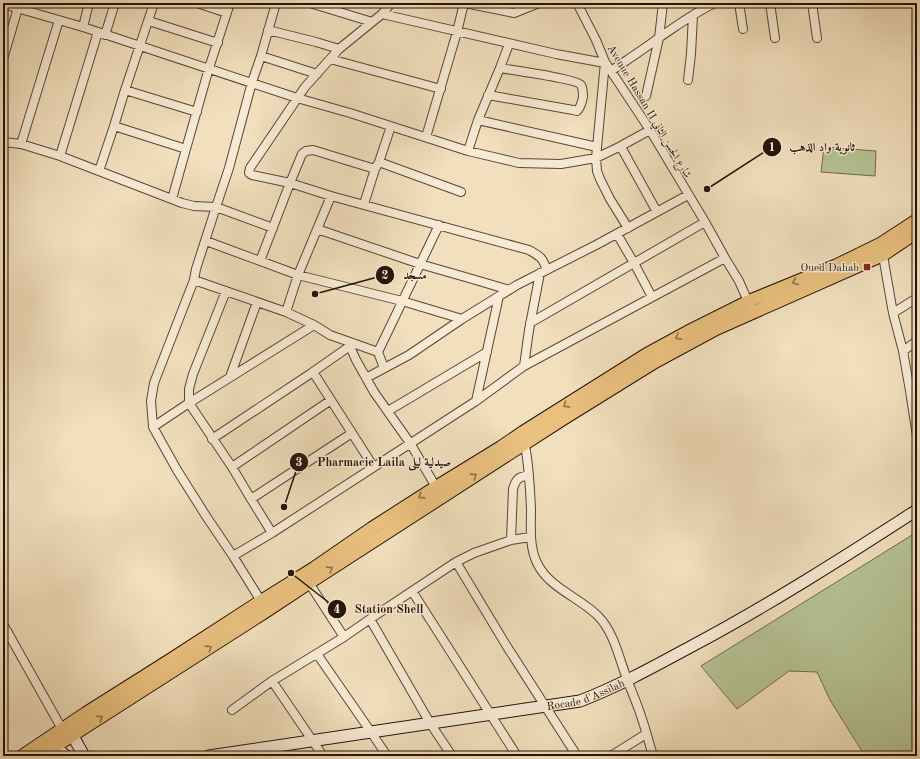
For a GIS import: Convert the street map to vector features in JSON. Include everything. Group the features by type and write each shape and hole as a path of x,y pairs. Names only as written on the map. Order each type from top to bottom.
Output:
{"main road":[{"path":"882,249 917,220"},
{"path":"40,756 52,742 67,730 170,660 261,600 314,568 372,528 501,447 569,415 667,355 716,329 751,307 917,232"},
{"path":"67,730 142,690 265,612 524,437"},
{"path":"22,756 52,742"}],"street":[{"path":"83,27 89,3"},
{"path":"60,156 102,34 115,3"},
{"path":"99,171 154,3"},
{"path":"197,3 227,13"},
{"path":"172,199 209,68 230,3"},
{"path":"261,600 177,470 153,427 151,401 154,383 194,280 196,269 230,168 252,82 262,56 276,3"},
{"path":"310,3 372,22"},
{"path":"391,3 382,14 339,50 305,87 250,168 249,172 252,175 290,183 331,196 529,250 538,255 543,260 544,272 530,323 524,366"},
{"path":"426,138 458,32 464,3 493,6 514,13 539,3"},
{"name":"Avenue Hassan II شارع الحسن الثاني","path":"577,3 596,40 605,63 650,130 739,281 751,307"},
{"path":"646,96 659,38 663,3"},
{"path":"610,71 680,22 702,8 715,3"},
{"path":"739,3 743,29"},
{"path":"770,3 774,38"},
{"path":"812,3 817,38"},
{"path":"3,4 83,27 298,98 468,151 519,162 561,164 596,158 650,130"},
{"path":"3,59 18,8"},
{"path":"382,14 509,44 605,63 596,158 597,171 610,199 628,228"},
{"path":"688,80 693,14"},
{"path":"21,144 58,20"},
{"path":"149,20 218,43"},
{"path":"268,30 316,42 339,50"},
{"path":"468,151 478,120 509,44"},
{"path":"262,56 317,74"},
{"path":"330,59 441,89"},
{"path":"488,95 577,111 580,107 583,94 582,86 580,84 500,68"},
{"path":"125,90 197,112"},
{"path":"478,120 597,147"},
{"path":"114,126 186,150"},
{"path":"364,204 391,126"},
{"path":"3,142 21,144 60,156 182,203 194,206 216,207 273,228"},
{"path":"621,146 657,212"},
{"path":"260,261 302,154 306,151 313,150 377,165 461,192"},
{"path":"366,378 409,355 462,319 509,290 688,195"},
{"path":"286,312 298,276 331,196"},
{"path":"530,323 705,222"},
{"path":"384,368 378,352 439,225"},
{"path":"317,229 420,264 509,290"},
{"path":"617,234 652,297"},
{"path":"206,241 298,276 402,301 462,319"},
{"path":"882,249 893,313 914,388 917,435"},
{"path":"233,556 476,401 524,366 725,258"},
{"path":"194,280 286,312 349,344 378,352"},
{"path":"226,291 193,374 189,389 189,403 232,467 250,499 272,532"},
{"path":"476,401 499,296"},
{"path":"893,313 917,298"},
{"path":"230,377 257,302"},
{"path":"153,427 314,325"},
{"path":"903,350 917,342"},
{"path":"212,439 313,372 349,344"},
{"path":"349,344 366,378 410,443 436,487"},
{"path":"388,411 486,352"},
{"path":"313,372 373,466"},
{"path":"232,467 331,400"},
{"path":"250,499 352,433"},
{"path":"524,437 529,475 531,511 530,537 537,563 544,574 556,585 598,616 607,628 613,640 640,714 653,756"},
{"path":"511,540 512,489 515,482 519,478 529,475"},
{"name":"Rocade d'Assilah","path":"209,756 317,751 371,732 580,701 627,680 713,635 786,592 917,510"},
{"path":"232,710 272,681 344,637 456,562 474,553 511,540 530,537"},
{"path":"456,562 544,706 577,756"},
{"path":"309,583 344,637"},
{"path":"412,591 516,756"},
{"path":"370,619 430,723 452,756"},
{"path":"3,624 84,756"},
{"path":"317,654 387,756"},
{"path":"272,681 317,751"},
{"path":"611,756 646,734"},
{"path":"52,742 66,756"}],"green space":[{"path":"824,147 876,151 875,176 821,172"},
{"path":"917,532 917,756 865,756 830,700 817,672 789,671 737,709 701,666"}],"place":[{"name":"ثانوية واد الذهب","path":"707,189"},
{"name":"Oued Dahab","path":"867,267"},
{"name":"مسجد","path":"315,294"},
{"name":"Pharmacie Laila صيدلية ليلى","path":"284,507"},
{"name":"Station Shell","path":"291,573"}]}
